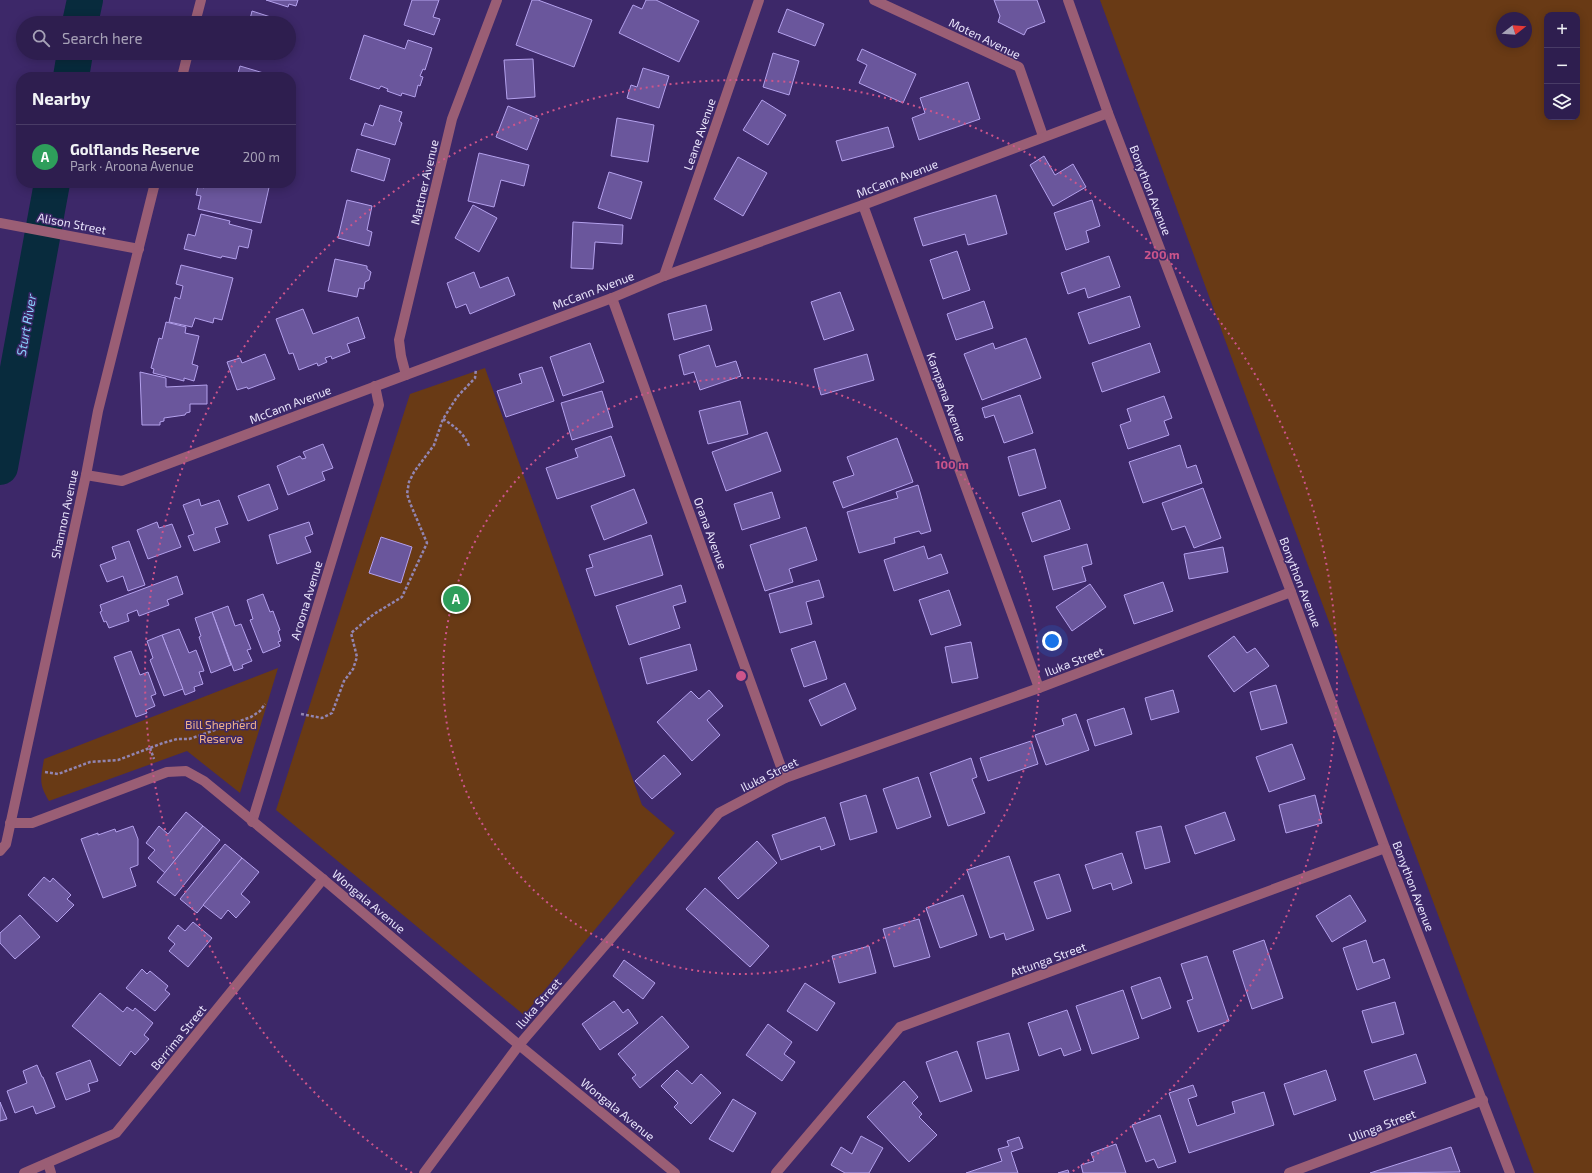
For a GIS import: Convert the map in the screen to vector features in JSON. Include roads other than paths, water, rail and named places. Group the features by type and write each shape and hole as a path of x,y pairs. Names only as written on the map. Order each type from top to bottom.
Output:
{"street":[{"path":"197,16 201,0"},
{"name":"Mattner Avenue","path":"406,375 399,340 452,119 496,0"},
{"name":"Leane Avenue","path":"664,276 759,0"},
{"name":"Moten Avenue","path":"874,0 1019,67 1043,136"},
{"name":"Bonython Avenue","path":"1068,0 1108,113 1291,592 1385,848 1510,1173"},
{"path":"183,72 186,60"},
{"name":"McCann Avenue","path":"86,475 122,481 612,298 664,276 863,205 1043,136 1108,113"},
{"name":"Shannon Avenue","path":"0,851 6,844 86,475 98,411 154,188"},
{"name":"Kampana Avenue","path":"863,205 1039,688"},
{"name":"Alison Street","path":"4,224 139,249"},
{"name":"Orana Avenue","path":"612,298 785,778"},
{"name":"Aroona Avenue","path":"252,822 379,405 375,386"},
{"name":"Iluka Street","path":"424,1173 519,1045 719,814 785,778 1039,688 1291,592"},
{"name":"Wongala Avenue","path":"10,823 32,823 167,772 186,771 204,781 323,879 519,1045 675,1173"},
{"name":"Attunga Street","path":"776,1173 900,1027 1385,848"},
{"name":"Berrima Street","path":"24,1173 116,1132 323,879"},
{"name":"Ulinga Street","path":"1289,1173 1483,1100"},
{"path":"48,1163 51,1173"}],"waterway":[{"name":"Sturt River","path":"82,16 85,0"},
{"name":"Sturt River","path":"72,72 74,60"},
{"name":"Sturt River","path":"0,467 51,188"}],"place":[{"name":"Golflands Reserve","path":"456,599"}],"park label":[{"name":"Bill Shepherd Reserve","path":"221,731"}]}
